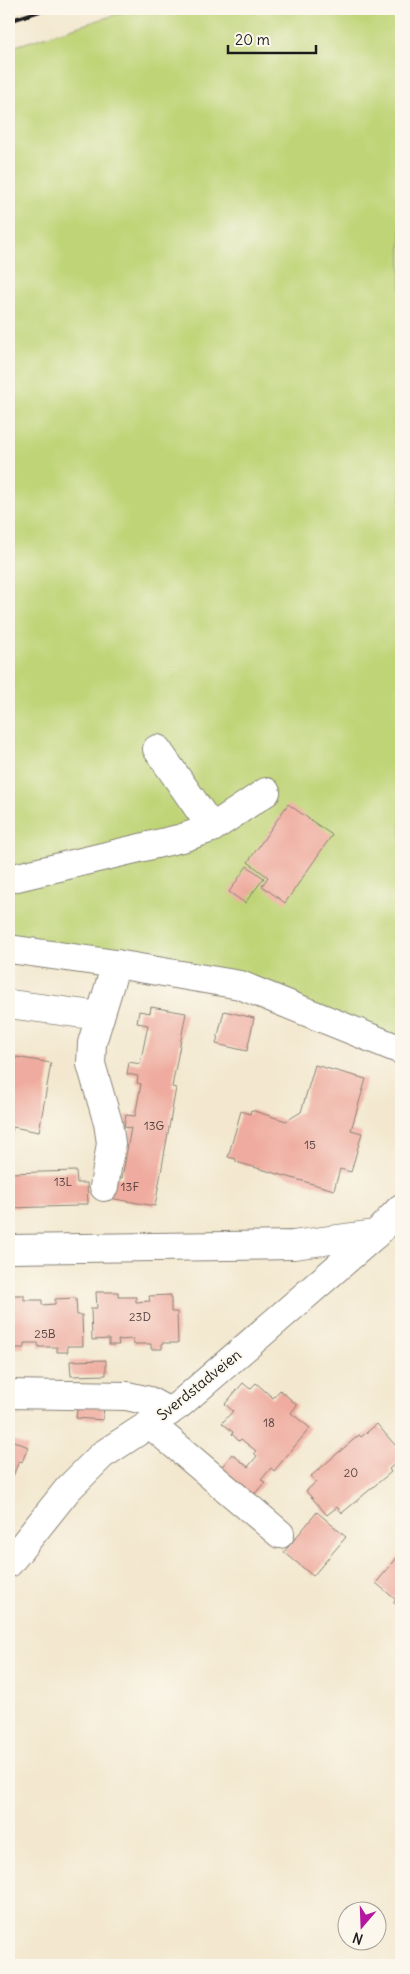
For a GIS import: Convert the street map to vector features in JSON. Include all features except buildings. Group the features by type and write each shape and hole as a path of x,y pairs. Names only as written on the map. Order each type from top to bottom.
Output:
{"street":[{"path":"157,748 212,828"},
{"path":"9,879 182,838 212,828 266,792"},
{"path":"9,950 116,964 240,985 401,1050"},
{"path":"104,1187 111,1143 108,1123 91,1064 92,1043 116,964"},
{"path":"9,1004 100,1016"},
{"name":"Sverdstadveien","path":"9,1563 68,1489 102,1455 160,1418 376,1234 401,1208"},
{"path":"9,1249 293,1245 376,1234"},
{"path":"9,1394 127,1396 149,1401 160,1418 280,1534"}],"green space":[{"path":"134,9 401,9 401,1050 240,985 9,949 9,48"}],"railway":[{"path":"9,21 46,9"}]}
